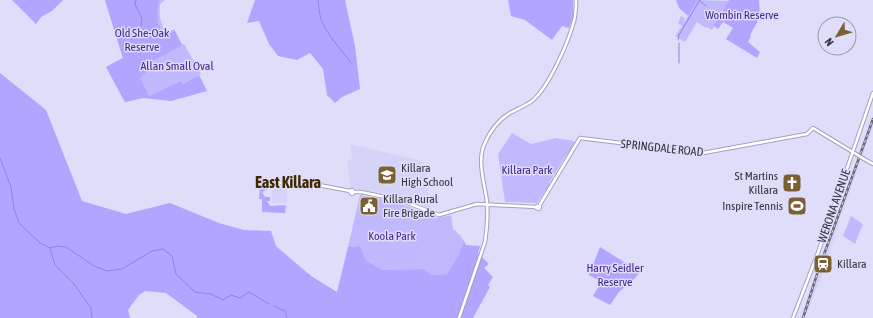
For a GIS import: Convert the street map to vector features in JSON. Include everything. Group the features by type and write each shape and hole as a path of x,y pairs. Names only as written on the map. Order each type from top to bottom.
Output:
{"main road":[{"path":"460,318 485,242 487,231 487,204 482,166 482,152 486,140 498,122 509,113 532,101 555,68 566,44 574,21 576,0"},
{"name":"WERONA AVENUE","path":"793,318 854,153 873,93"},
{"name":"SPRINGDALE ROAD","path":"487,204 538,206 580,138 703,153 806,134 813,128 854,153"},
{"path":"854,153 873,164"},
{"path":"260,183 308,183 362,192 400,200 439,214 475,204 487,204"}],"shaded area":[{"path":"873,116 873,126 841,216 827,263 805,318 800,318"},
{"name":"Killara High School","path":"350,144 422,161 424,163 430,207 428,208 407,197 351,188 347,161 352,160"},
{"path":"271,184 286,185 287,203 272,203"}],"green space":[{"path":"12,0 63,0 52,11 41,17 36,24"},
{"name":"Old She-Oak Reserve","path":"105,0 165,0 160,4 160,19 162,26 166,33 174,29 201,74 183,84 181,81 149,98 125,102 106,67 123,58"},
{"name":"Old She-Oak Reserve","path":"105,0 159,0 157,15 158,23 162,31 165,36 175,31 182,45 151,62 150,68 140,78 149,96 181,81 183,84 199,75 207,91 171,101 143,98 125,102 106,67 123,58"},
{"path":"255,0 345,0 355,46 360,89 342,97 335,103 327,95 323,69 310,53 297,60 278,56 269,44 259,21 247,23"},
{"path":"508,0 573,0 573,17 569,28 562,26 552,40 525,20 511,16"},
{"path":"676,0 698,0 688,16 679,8"},
{"path":"698,0 729,1 712,30 697,22 685,42 675,36 682,26 678,23 681,16 685,18 683,24"},
{"name":"Wombin Reserve","path":"729,0 759,0 760,17 750,35 751,36 748,42 760,52 757,58 726,39 733,28 723,22 718,29 714,26"},
{"path":"0,73 46,110 82,201 126,214 170,203 219,223 244,230 271,231 276,246 311,276 337,292 348,247 360,246 366,260 382,270 424,269 431,275 447,274 458,256 464,241 466,245 480,246 478,253 489,264 484,268 493,277 488,285 490,287 473,318 197,318 197,316 166,293 145,291 139,295 128,310 130,318 0,318"},
{"name":"Killara Park","path":"512,133 531,144 556,138 574,141 575,143 537,203 505,202 498,154"},
{"path":"260,186 270,186 262,192 265,197 270,197 270,201 267,201 270,206 286,205 285,213 262,212 262,199 259,199"},
{"name":"Koola Park","path":"360,195 399,203 437,218 451,215 453,229 464,241 458,256 447,274 431,275 424,269 382,270 366,260 360,246 348,247"},
{"path":"851,216 863,224 855,244 843,236"},
{"name":"Harry Seidler Reserve","path":"600,247 640,272 619,292 610,305 593,296 601,282 589,275"}],"waterway":[{"path":"136,0 135,4 142,19 141,26"},
{"path":"318,0 320,17 324,25 330,36 351,63"},
{"path":"699,0 706,6"},
{"path":"678,40 679,35 699,1"},
{"path":"715,13 719,12"},
{"path":"722,13 727,14"},
{"path":"679,43 679,63"},
{"path":"0,158 11,187 14,209 19,223 40,243 50,248 58,246 66,247 94,266 107,271 122,269 152,251 163,249 172,256 176,274 195,292 211,294 223,300 231,295 240,298 249,292 269,304"},
{"path":"50,248 55,265 74,284 91,308 92,318"},
{"path":"274,306 285,311 287,318"}],"railway":[{"path":"803,318 820,265 873,119"}],"place":[{"name":"Killara High School","path":"387,175"},
{"name":"St Martins Killara","path":"792,183"},
{"name":"Killara Rural Fire Brigade","path":"369,206"},
{"name":"Inspire Tennis","path":"797,206"},
{"name":"Killara","path":"823,264"}],"district":[{"name":"East Killara","path":"288,182"}],"park label":[{"name":"Allan Small Oval","path":"177,66"}]}
